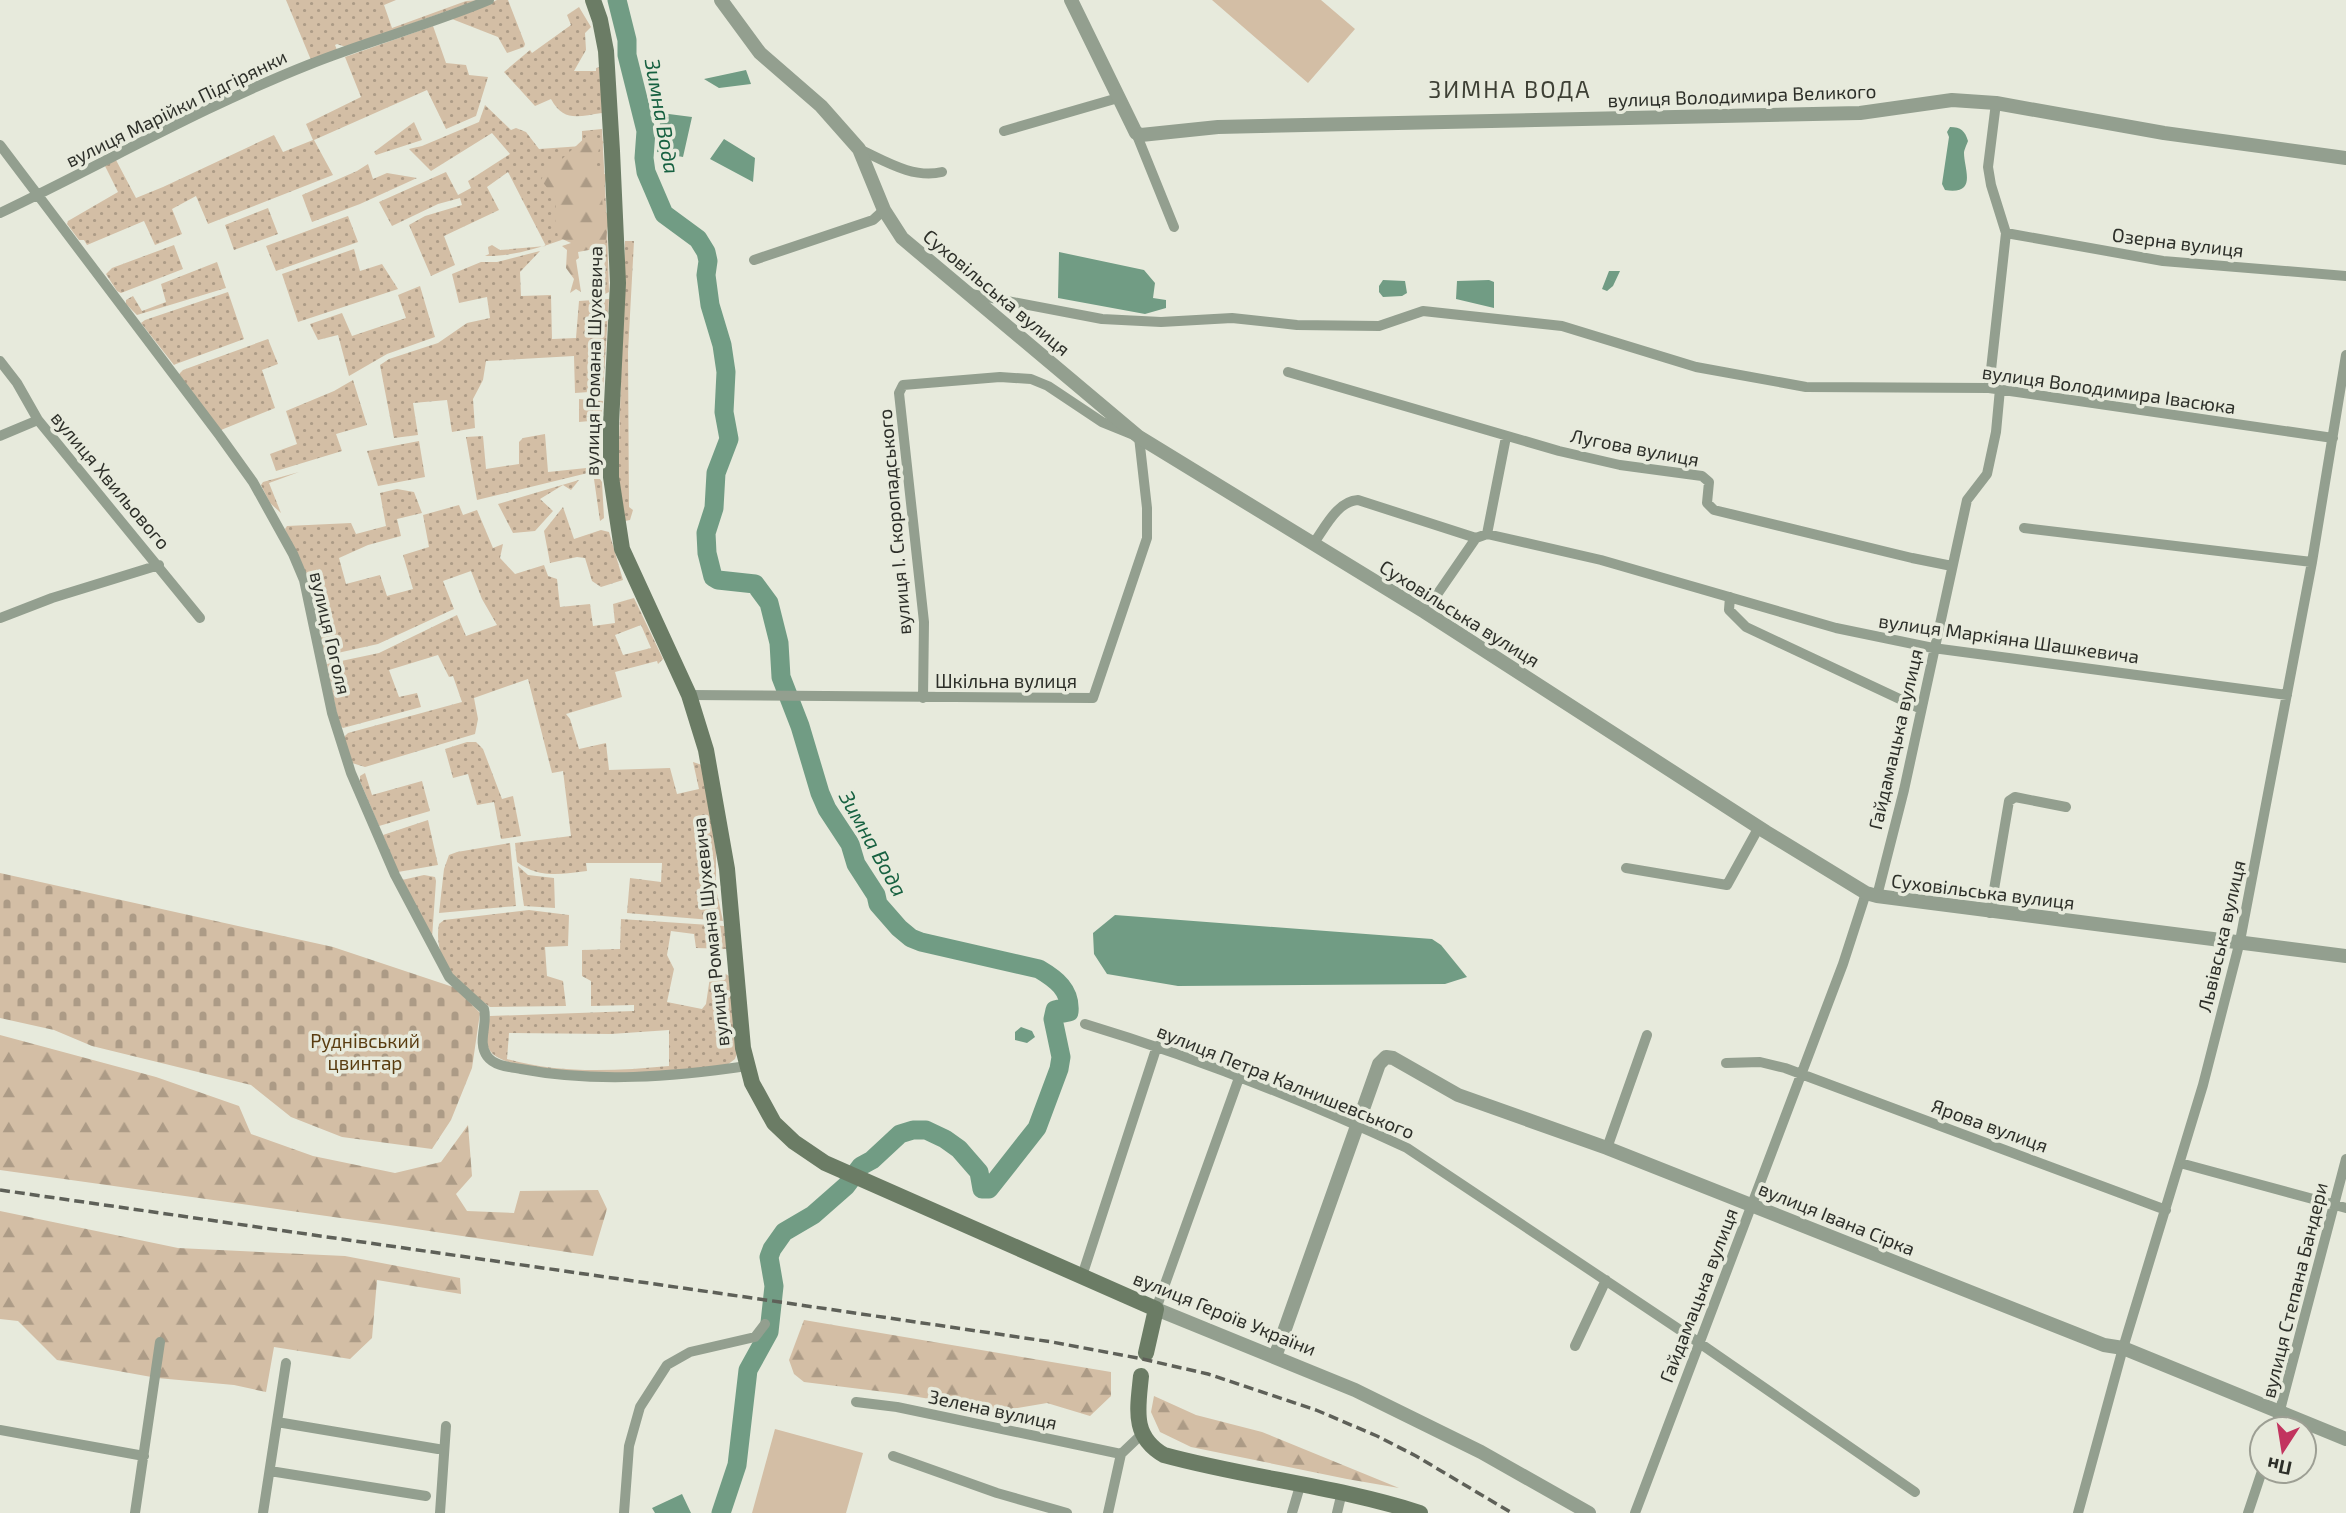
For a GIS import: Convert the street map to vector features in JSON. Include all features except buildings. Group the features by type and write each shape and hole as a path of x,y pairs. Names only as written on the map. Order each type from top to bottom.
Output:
{"main road":[{"name":"вулиця Романа Шухевича","path":"593,0 606,51 618,283 611,477 622,549 690,695 706,750 734,925 743,1048 752,1083 774,1123 794,1142 836,1170"},
{"name":"вулиця Героїв України","path":"836,1170 1156,1309"},
{"path":"1146,1353 1156,1309"},
{"path":"1141,1376 1138,1412 1142,1434 1151,1448 1164,1455 1300,1486 1342,1492 1418,1513"}],"street":[{"name":"вулиця Марійки Підгірянки","path":"0,213 248,90 310,64 449,17 489,0"},
{"name":"Суховільська вулиця","path":"722,0 760,53 821,106 859,149 884,209 902,238 1139,437 1424,612 1759,827 1871,895 1990,913 2346,956"},
{"path":"1071,0 1136,133 1174,227"},
{"path":"1004,131 1118,98"},
{"name":"вулиця Володимира Великого","path":"1136,133 1141,135 1218,127 1860,113 1952,100 1996,103 2164,133 2346,158"},
{"path":"1996,103 1988,167 1991,186 2006,233"},
{"name":"вулиця Гоголя","path":"0,145 220,436 253,482 271,513 304,580 332,713 351,773 395,875 434,952 449,977 481,1003 486,1014 484,1050 494,1063 588,1078 747,1066"},
{"path":"859,149 906,170 930,175 942,172"},
{"path":"754,260 873,220 884,209"},
{"name":"Озерна вулиця","path":"2006,233 2163,261 2346,276"},
{"name":"Гайдамацька вулиця","path":"1635,1513 1871,895 1904,790 1966,500 1987,474 1996,432 1995,388 2006,233"},
{"name":"вулиця Володимира Івасюка","path":"969,294 1102,319 1161,322 1233,318 1297,325 1379,326 1423,311 1562,326 1696,367 1806,387 1995,388 2333,438"},
{"name":"Львівська вулиця","path":"2078,1513 2123,1348 2180,1163 2240,942 2312,562 2346,355"},
{"name":"вулиця Хвильового","path":"0,361 17,383 38,419 200,618"},
{"name":"Лугова вулиця","path":"1288,372 1506,437 1620,465 1702,476 1709,482 1707,503 1714,510 1952,566"},
{"name":"вулиця І. Скоропадського","path":"923,698 924,622 900,393 903,385 999,377 1031,379 1048,386 1102,422 1139,437"},
{"path":"0,436 38,419"},
{"name":"Шкільна вулиця","path":"690,695 1093,698 1147,538 1147,508 1139,437"},
{"path":"1424,612 1481,536 1506,437"},
{"name":"вулиця Маркіяна Шашкевича","path":"1313,544 1340,508 1349,500 1358,500 1481,536 1601,561 1836,628 1933,648 2287,695"},
{"path":"2024,528 2312,562"},
{"path":"0,618 52,598 159,565"},
{"path":"1730,597 1729,610 1746,627 1921,709"},
{"path":"1990,913 2009,801 2015,797 2066,807"},
{"path":"1626,869 1727,885 1759,827"},
{"name":"вулиця Петра Калнишевського","path":"1085,1024 1157,1046 1358,1125 1407,1148 1699,1342 1915,1492"},
{"path":"1607,1148 1647,1035"},
{"path":"1082,1276 1157,1046"},
{"name":"вулиця Івана Сірка","path":"1358,1125 1379,1064 1385,1057 1393,1058 1458,1095 1607,1148 2104,1345 2123,1348 2346,1439"},
{"name":"Ярова вулиця","path":"1726,1063 1760,1062 1801,1073 2166,1210"},
{"path":"1156,1309 1239,1078"},
{"path":"1275,1357 1358,1125"},
{"name":"вулиця Степана Бандери","path":"2281,1413 2346,1158"},
{"path":"2180,1163 2346,1208"},
{"path":"1576,1346 1606,1280"},
{"name":"вулиця Героїв України","path":"1156,1309 1355,1390 1481,1452 1589,1513"},
{"path":"624,1513 626,1471 640,1407 667,1365 690,1352 755,1337 765,1324"},
{"path":"135,1513 160,1342"},
{"path":"263,1513 286,1363"},
{"name":"Зелена вулиця","path":"856,1402 897,1407 1121,1454"},
{"path":"277,1422 438,1449"},
{"path":"440,1513 446,1426"},
{"path":"0,1430 144,1456"},
{"path":"1108,1513 1121,1454 1142,1434"},
{"path":"893,1456 997,1493 1066,1513"},
{"path":"270,1471 426,1496"},
{"path":"2248,1513 2257,1485"},
{"path":"1292,1513 1300,1486"},
{"path":"1337,1513 1342,1492"}],"green space":[{"path":"286,0 396,0 384,5 392,28 466,1 478,0 346,47 337,44 337,50 311,60"},
{"path":"497,0 508,0 524,47 507,53 498,37 452,19"},
{"path":"1212,0 1321,0 1355,29 1308,83"},
{"path":"579,7 591,27 585,33 586,50 574,71 596,71 596,68 600,67 602,113 573,116 561,112 551,99 535,106 504,72 530,50 532,53 571,25 567,15"},
{"path":"433,26 446,63 466,65 469,75 488,77 476,116 446,129 427,90 314,140 333,175 208,224 196,196 172,209 182,234 155,245 144,221 87,245 84,240 79,240 67,224 118,192 105,166 116,160 136,198 274,135 283,152 313,140 306,124 361,97 345,57"},
{"path":"485,105 511,130 516,128 526,132 539,149 582,146 582,131 602,129 607,225 546,245 508,172 487,187 499,210 444,236 455,265 431,276 409,225 425,216 462,205 460,198 438,204 392,226 379,202 446,172 458,195 471,188 468,181 510,154 492,133 431,171 409,149 479,122"},
{"path":"414,122 422,140 376,155 374,152"},
{"path":"590,133 604,142 593,170 607,175 602,197 603,210 611,217 603,256 599,252 592,254 594,249 578,252 579,258 576,260 581,292 576,289 570,293 574,279 566,268 567,250 562,246 571,243 558,237 556,199 541,180 547,167 562,159"},
{"path":"368,164 373,179 387,173 417,178 312,222 302,195"},
{"path":"268,208 278,234 234,250 225,225"},
{"path":"348,216 358,242 276,271 266,246"},
{"path":"607,230 609,292 605,294 604,231"},
{"path":"625,241 634,241 628,352 629,507 633,510 630,520 625,521 618,477"},
{"path":"174,245 183,269 121,293 106,274 112,268"},
{"path":"492,245 500,250 542,246 516,253 485,256 489,254 488,247"},
{"path":"354,249 360,271 382,264 398,289 298,322 282,274"},
{"path":"540,251 520,272 521,296 551,295 552,339 576,338 579,301 609,299 603,391 575,393 574,356 486,361 483,380 473,399 475,428 452,432 447,400 413,403 418,435 394,438 380,365 389,359 438,343 467,323 490,318 487,297 459,303 452,274 481,262 497,262"},
{"path":"217,262 226,288 137,315 126,304 126,300 133,296 142,311 166,302 161,284"},
{"path":"420,286 435,337 387,354 349,376 338,335 318,340 310,324 342,313 352,336 406,318 398,295"},
{"path":"228,292 244,339 174,365 141,323 145,320"},
{"path":"268,339 278,364 262,370 275,408 221,430 179,376 180,373"},
{"path":"353,380 367,425 336,434 342,451 276,471 270,454 297,444 286,411"},
{"path":"579,399 603,401 601,420 579,422"},
{"path":"545,434 548,472 596,467 597,459 601,463 600,470 477,500 466,437 483,436 486,469 519,464 519,442 523,438"},
{"path":"419,441 425,477 378,486 367,451"},
{"path":"299,472 269,483 281,513 270,503 261,485 263,482"},
{"path":"594,479 600,479 602,482 604,518 600,521"},
{"path":"579,480 571,490 563,485 540,499 553,511 535,531 513,533 498,504"},
{"path":"397,489 414,492 422,513 397,519 401,536 368,545 339,558 346,584 380,575 387,596 413,589 403,555 429,547 423,515 459,505 463,515 477,510 493,548 503,544 500,558 515,574 544,565 548,576 557,579 560,607 590,604 593,626 615,623 613,604 634,598 663,659 658,664 657,661 615,672 622,697 566,714 579,749 606,743 609,770 670,768 677,794 699,789 693,762 702,765 716,850 716,889 723,921 627,913 630,878 661,882 662,863 586,863 587,871 551,874 534,871 517,862 515,843 571,836 563,771 552,773 528,679 474,698 478,719 475,734 365,767 352,763 344,737 348,733 462,702 453,676 449,677 438,655 389,670 399,697 417,693 421,707 343,728 339,725 327,664 379,653 457,615 466,636 497,625 482,599 471,571 443,581 454,609 378,644 324,656 309,582 311,579 285,529 287,526 351,523 356,534 386,526 380,493","holes":["641,625 651,648 623,655 615,635"]},
{"path":"563,507 574,539 601,530 609,532 623,580 601,587 592,581 585,558 577,557 550,563 544,531"},
{"path":"476,742 483,749 502,799 513,796 521,836 501,839 494,802 477,805 468,774 453,778 445,749"},
{"path":"365,773 372,795 422,781 430,811 379,826 360,781 360,776"},
{"path":"428,820 438,865 398,872 383,835"},
{"path":"510,843 516,906 439,913 444,869 449,855"},
{"path":"518,866 528,875 554,878 555,908 524,906"},
{"name":"Руднівський цвинтар","path":"0,873 333,947 456,988 480,1013 472,1068 451,1120 432,1149 342,1137 291,1117 251,1085 92,1046 54,1030 0,1018"},
{"path":"424,875 435,877 436,881 432,938 402,880"},
{"path":"529,910 569,915 568,946 545,947 547,976 563,981 566,1006 490,1007 469,991 451,972 440,950 439,924 444,920"},
{"path":"621,919 724,926 728,949 696,948 694,934 671,931 667,955 674,969 667,1002 702,1009 706,1004 710,977 724,977 724,973 729,976 737,1053 735,1059 727,1065 596,1074 534,1068 500,1059 491,1052 486,1039 490,1016 634,1011 634,1005 591,1006 591,981 582,976 582,950 620,949","holes":["669,1030 669,1066 588,1070 527,1064 507,1059 509,1033 611,1034"]},
{"path":"0,1035 156,1077 239,1106 251,1134 313,1156 395,1173 441,1162 468,1125 472,1176 456,1194 467,1211 514,1213 520,1191 598,1190 607,1209 593,1256 0,1170"},
{"path":"0,1211 178,1248 345,1256 460,1278 461,1294 377,1280 372,1338 350,1359 274,1347 266,1392 234,1385 157,1378 57,1360 18,1321 0,1319"},
{"path":"804,1320 1111,1372 1111,1396 1090,1416 1047,1403 999,1411 901,1394 804,1382 794,1374 789,1360"},
{"path":"1154,1396 1196,1415 1262,1432 1399,1488 1191,1447 1160,1432 1151,1412"},
{"path":"775,1429 863,1453 846,1513 752,1513"}],"water":[{"path":"746,70 751,84 719,88 704,79"},
{"path":"661,113 692,117 683,157 657,152"},
{"path":"1950,127 1962,130 1968,141 1964,153 1966,185 1955,191 1945,190 1942,184 1949,137 1947,132"},
{"path":"724,139 755,158 753,182 710,159"},
{"path":"1059,252 1144,270 1155,283 1153,298 1166,300 1166,308 1145,314 1058,298"},
{"path":"1609,271 1620,271 1613,286 1607,291 1602,289"},
{"path":"1383,280 1405,281 1407,293 1402,296 1383,297 1379,286"},
{"path":"1457,281 1494,282 1494,308 1456,299"},
{"path":"1115,915 1432,939 1441,945 1467,977 1445,984 1178,986 1107,974 1094,954 1093,933"},
{"path":"1021,1027 1032,1031 1035,1037 1027,1043 1015,1040 1015,1032"},
{"path":"682,1494 691,1513 655,1513 652,1508"}],"waterway":[{"name":"Зимна Вода","path":"617,0 627,40 627,55 646,131 646,172 664,214 698,239 706,252 710,305 722,345 726,372 724,412 729,439 716,473 714,508 706,533 707,553 713,577 718,580 755,584 769,603 779,643 781,677 800,726 820,793 850,844 856,864 876,895 878,904 911,938 1039,969 1061,986 1069,1004 1069,1012 1055,1010 1053,1019 1061,1057 1037,1128 989,1189 982,1189 979,1172 959,1149 926,1130 913,1130 900,1134 872,1160 861,1166 846,1186 813,1215 784,1232 772,1249 769,1257 774,1286 769,1332 748,1370 737,1465 721,1513"}],"railway":[{"path":"0,1190 1052,1342 1138,1358 1208,1374 1316,1410 1416,1456 1512,1513"}],"district":[{"name":"ЗИМНА ВОДА","path":"1510,89"}]}
